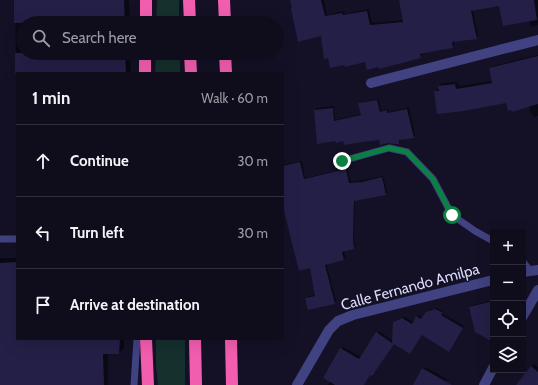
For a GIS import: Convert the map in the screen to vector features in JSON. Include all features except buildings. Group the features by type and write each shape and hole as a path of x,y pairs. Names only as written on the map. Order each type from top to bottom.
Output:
{"highway":[{"path":"146,0 146,16"},
{"path":"189,0 190,16"},
{"path":"224,0 225,16"},
{"path":"145,60 145,72"},
{"path":"190,60 191,72"},
{"path":"225,60 226,72"},
{"path":"146,340 148,385"},
{"path":"195,340 196,385"},
{"path":"231,340 232,385"}],"street":[{"path":"371,83 538,40"},
{"name":"Calle Fernando Amilpa","path":"298,385 329,330 338,321 353,315 490,281"},
{"path":"526,311 538,290"},
{"path":"484,385 490,373"}],"lane":[{"path":"342,161 389,148 407,152 433,179 452,215 490,239"},
{"path":"0,239 16,239"},
{"path":"134,385 137,340"}],"green space":[{"path":"157,0 179,0 179,16 156,16"},
{"path":"156,60 180,60 180,72 155,72"},
{"path":"156,340 185,340 185,385 158,385"}],"route":[{"path":"342,161 389,148 407,152 433,179 452,215"}]}
